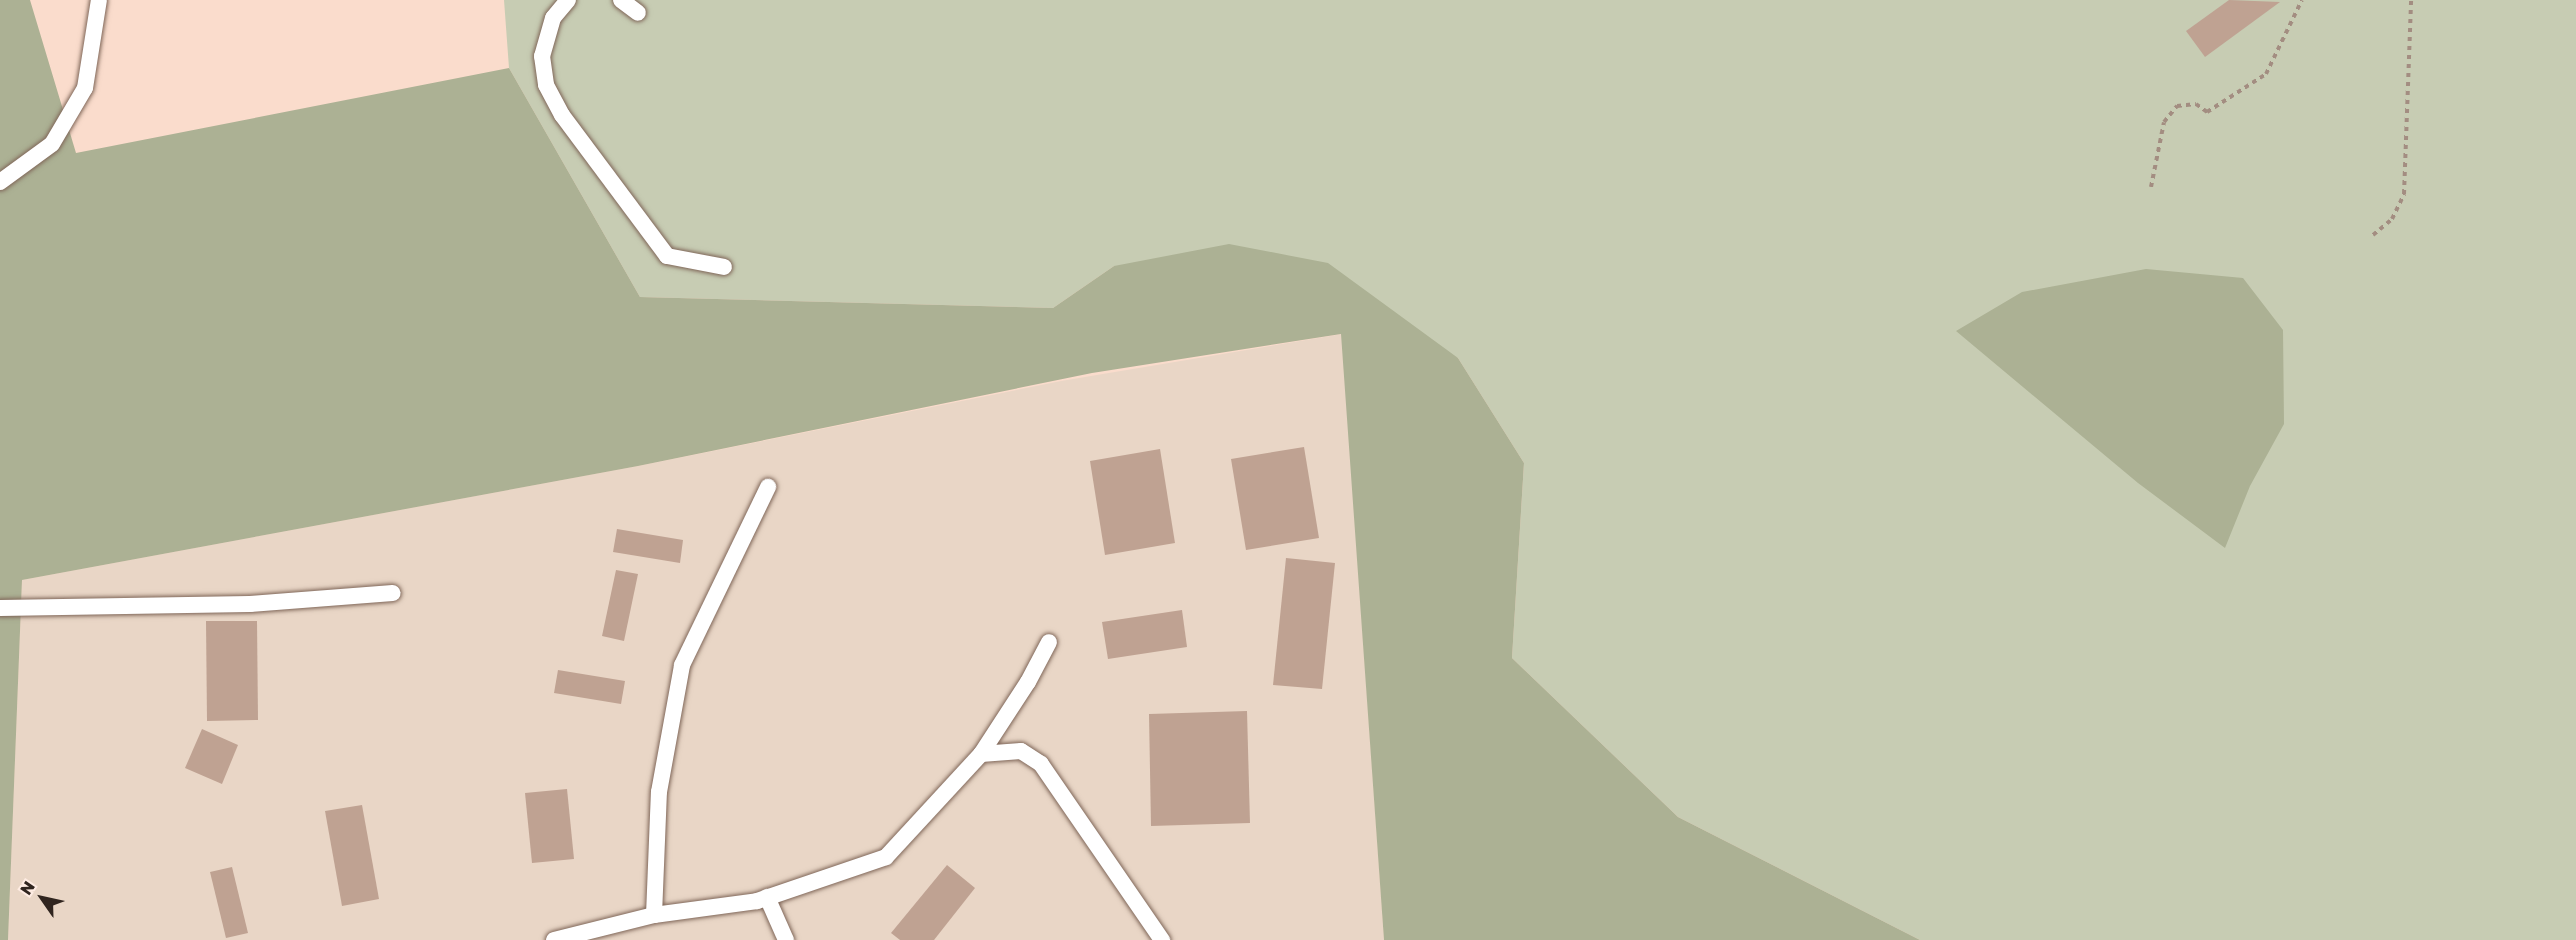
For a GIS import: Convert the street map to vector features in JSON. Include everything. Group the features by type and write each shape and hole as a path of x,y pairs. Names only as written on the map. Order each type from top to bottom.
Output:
{"lane":[{"path":"0,182 52,144 85,88 99,0"},
{"path":"567,0 553,18 542,56 546,85 562,115 667,256 724,267"},
{"path":"621,0 638,13"},
{"path":"654,915 659,792 682,664 768,487"},
{"path":"0,608 250,604 393,593"},
{"path":"554,940 654,915 767,897 886,857 981,754 1028,682 1049,642"},
{"path":"981,754 1021,751 1041,764 1162,940"},
{"path":"767,897 786,940"}],"path":[{"path":"2151,187 2164,122 2178,106 2196,104 2207,112 2266,74 2302,0"},
{"path":"2373,235 2392,219 2404,194 2411,0"}],"shaded area":[{"path":"1342,334 1384,940 8,940 22,580 638,466 1061,381"}],"green space":[{"path":"0,0 30,0 76,153 509,68 640,297 1053,308 1114,266 1229,244 1328,263 1458,358 1524,463 1512,658 1678,817 1920,940 1384,940 1341,334 1092,373 638,466 22,580 8,940 0,940"},
{"path":"504,0 2576,0 2576,940 1920,940 1678,817 1512,658 1524,463 1458,358 1114,266 1053,308 640,297 509,68"},
{"path":"2146,269 2243,278 2283,330 2284,424 2250,486 2225,548 2138,483 1956,331 2022,292"}],"building":[{"path":"2229,0 2280,2 2205,57 2186,31"},
{"path":"1304,447 1319,538 1246,550 1231,459"},
{"path":"1160,449 1175,543 1105,555 1090,461"},
{"path":"617,529 683,540 680,563 613,552"},
{"path":"1286,558 1335,563 1322,689 1273,685"},
{"path":"616,570 638,574 624,641 602,636"},
{"path":"1182,610 1187,647 1108,659 1102,622"},
{"path":"206,621 257,621 258,720 207,721"},
{"path":"558,670 625,681 621,704 554,693"},
{"path":"1247,711 1250,823 1151,826 1149,714"},
{"path":"202,729 238,745 222,784 185,768"},
{"path":"567,789 574,859 532,863 525,793"},
{"path":"362,805 379,899 342,906 325,811"},
{"path":"947,865 975,888 934,940 900,940 891,933"},
{"path":"232,867 248,933 226,938 210,872"}]}
